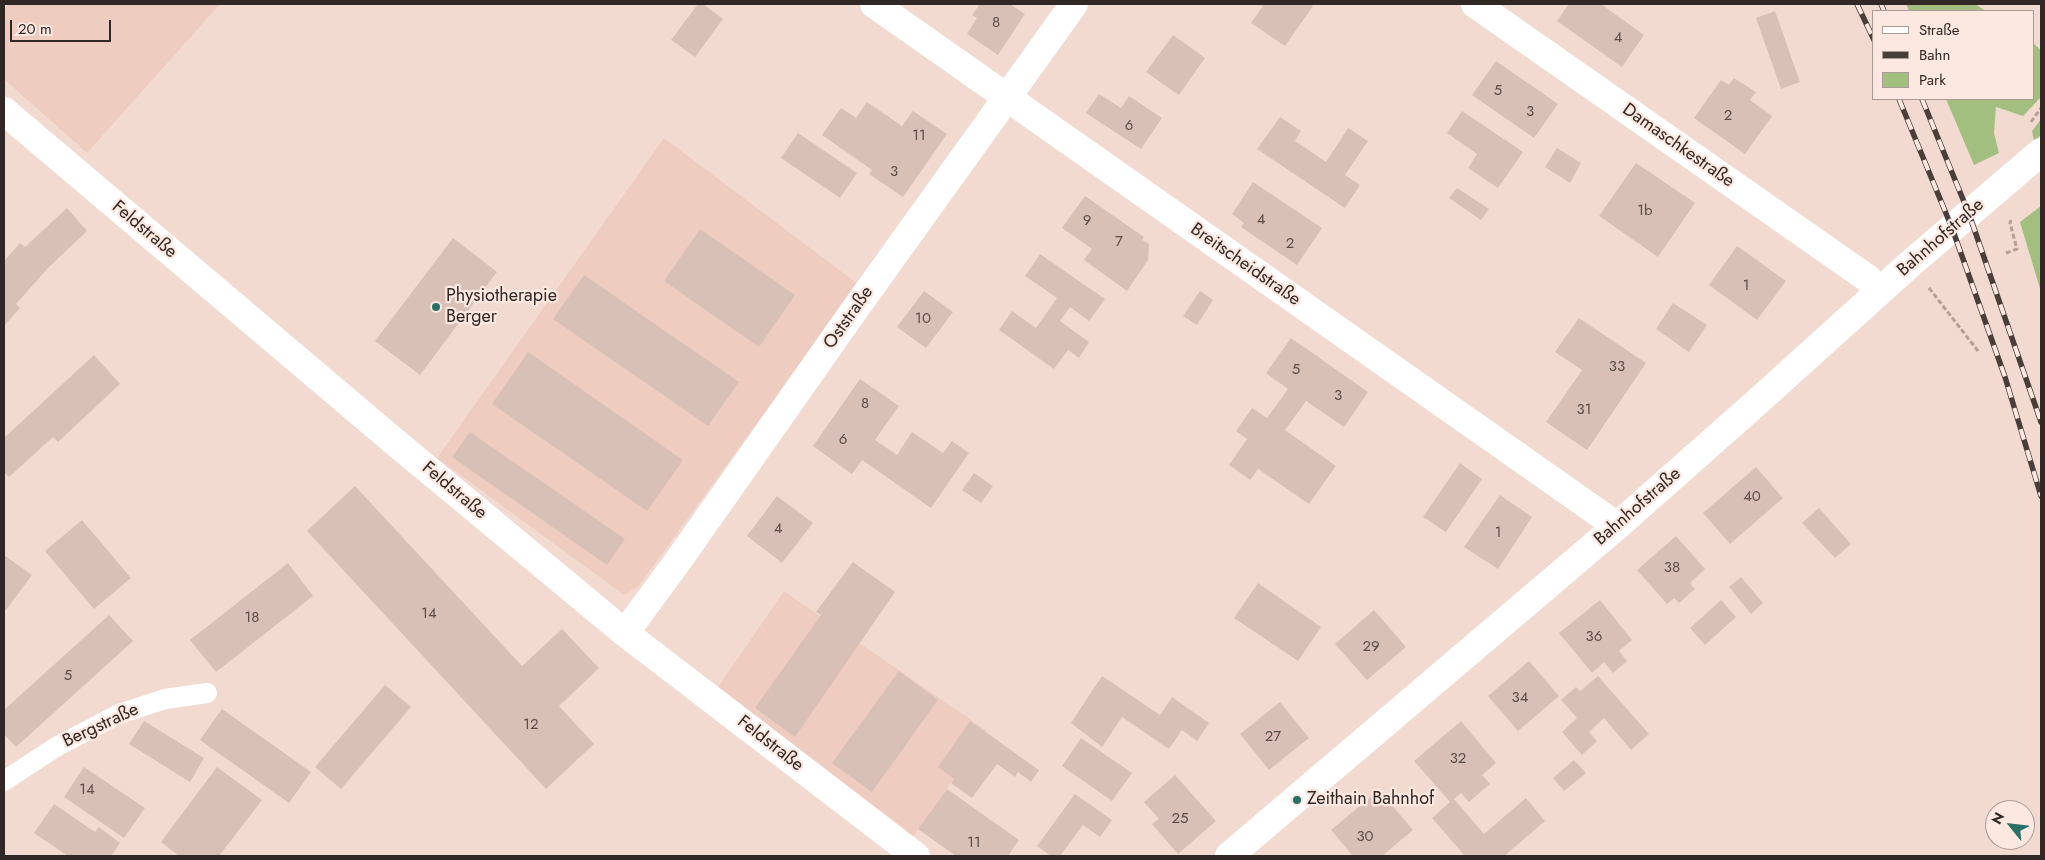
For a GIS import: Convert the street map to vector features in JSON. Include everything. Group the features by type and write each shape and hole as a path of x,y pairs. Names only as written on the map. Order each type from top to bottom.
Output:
{"street":[{"name":"Breitscheidstraße","path":"874,4 1617,526"},
{"name":"Oststraße","path":"625,633 1074,4"},
{"name":"Damaschkestraße","path":"1475,4 1867,278 1880,291"},
{"name":"Feldstraße","path":"4,111 396,443 625,633 916,856"},
{"name":"Bahnhofstraße","path":"1229,856 1617,526 1910,264 2041,152"}],"lane":[{"name":"Bergstraße","path":"4,781 56,747 119,714 165,699 207,693"}],"path":[{"path":"2006,252 2017,249 2010,223 2014,217"},
{"path":"1910,264 1978,351"}],"shaded area":[{"path":"8,4 220,4 87,153 4,79 4,10"},
{"path":"664,138 858,284 638,587 624,595 437,458"},
{"path":"784,591 987,731 912,838 714,693"}],"green space":[{"path":"1906,4 1975,4 1984,10 1909,10"},
{"path":"2035,45 2041,50 2041,97 2023,116 1996,107 1994,133 1999,153 1974,165 1946,100 2035,100"},
{"path":"2041,119 2041,135 2034,141 2032,131"},
{"path":"2041,206 2041,292 2020,222"}],"building":[{"path":"698,4 703,4 723,19 695,57 671,40"},
{"path":"980,4 1010,4 1025,14 998,55 967,34 977,18 972,15"},
{"path":"1259,4 1309,4 1313,6 1285,46 1251,23 1263,6"},
{"path":"1569,4 1601,4 1644,35 1622,67 1557,21"},
{"path":"1775,11 1800,82 1781,89 1756,18"},
{"path":"1173,35 1205,58 1179,95 1146,72"},
{"path":"1496,61 1558,104 1534,138 1472,95"},
{"path":"1734,78 1756,92 1750,100 1772,116 1745,154 1694,118 1721,80 1729,85"},
{"path":"1099,94 1121,108 1129,96 1162,118 1141,149 1086,113"},
{"path":"867,102 902,126 913,111 947,134 903,197 869,174 872,170 822,135 841,108 856,118"},
{"path":"1462,111 1523,152 1498,188 1468,168 1477,154 1447,133"},
{"path":"1280,117 1301,131 1295,141 1326,162 1348,128 1368,141 1345,175 1360,185 1345,208 1257,149"},
{"path":"798,133 857,173 840,198 781,158"},
{"path":"1557,148 1581,163 1570,183 1545,167"},
{"path":"1636,163 1695,203 1658,257 1599,216"},
{"path":"1253,182 1322,228 1297,265 1241,227 1244,223 1232,214"},
{"path":"1457,188 1489,209 1481,220 1449,198"},
{"path":"1085,196 1144,237 1142,240 1149,244 1148,260 1127,291 1084,260 1092,249 1062,228"},
{"path":"67,208 87,231 48,268 16,304 20,308 4,326 4,261 20,243 25,247"},
{"path":"700,229 795,295 759,347 664,281"},
{"name":"Physiotherapie Berger","path":"453,238 497,272 420,375 375,341"},
{"path":"1737,246 1786,281 1757,320 1709,285"},
{"path":"1040,254 1105,299 1089,321 1070,307 1060,321 1089,342 1079,358 1068,350 1054,369 999,330 1012,311 1036,328 1057,298 1025,276"},
{"path":"584,275 739,382 708,426 553,319"},
{"path":"924,291 953,312 926,348 897,327"},
{"path":"1200,291 1213,300 1197,325 1183,316"},
{"path":"1673,303 1707,325 1689,352 1656,329"},
{"path":"1579,318 1646,363 1587,450 1546,422 1582,370 1555,352"},
{"path":"1291,338 1368,392 1344,427 1306,401 1285,430 1336,466 1309,504 1258,469 1250,480 1229,465 1247,439 1236,431 1252,408 1267,418 1288,389 1266,373"},
{"path":"528,352 683,460 647,511 492,404"},
{"path":"94,355 120,384 58,442 53,437 9,477 4,472 4,438"},
{"path":"860,379 899,406 875,440 897,455 912,432 943,453 952,441 969,453 931,508 862,460 852,474 813,446"},
{"path":"470,432 625,539 607,565 452,457"},
{"path":"1460,463 1482,479 1446,532 1423,517"},
{"path":"1756,467 1783,498 1730,544 1703,513"},
{"path":"974,473 993,486 981,503 962,490"},
{"path":"355,486 522,666 562,629 599,668 559,706 594,744 546,789 307,531"},
{"path":"1500,495 1532,517 1498,569 1464,547"},
{"path":"777,496 813,523 782,563 747,536"},
{"path":"1819,508 1851,544 1835,558 1802,523"},
{"path":"82,520 131,578 94,609 45,551"},
{"path":"1676,536 1705,569 1690,583 1695,589 1679,603 1674,598 1667,604 1637,570"},
{"path":"4,555 32,575 6,610 4,609"},
{"path":"853,562 895,592 795,737 755,708 821,615 816,612"},
{"path":"288,563 313,596 216,672 190,640"},
{"path":"1741,577 1763,603 1751,614 1729,587"},
{"path":"1258,583 1321,627 1298,661 1234,618"},
{"path":"1600,600 1632,640 1619,651 1627,661 1613,673 1604,662 1592,673 1559,633"},
{"path":"1721,600 1736,617 1705,645 1690,628"},
{"path":"1374,610 1406,647 1367,680 1335,644"},
{"path":"109,615 133,641 16,747 4,734 4,710"},
{"path":"1529,661 1559,696 1518,731 1488,696"},
{"path":"899,671 938,700 872,792 832,763"},
{"path":"1102,676 1160,715 1172,697 1209,723 1197,741 1182,730 1169,749 1122,717 1102,747 1071,723"},
{"path":"1598,676 1649,734 1631,750 1604,718 1589,732 1597,741 1582,755 1562,732 1577,718 1561,700 1576,687 1580,691"},
{"path":"385,685 411,707 341,789 315,767"},
{"path":"1280,702 1309,738 1269,770 1240,734"},
{"path":"222,709 311,772 289,803 200,740"},
{"path":"144,721 204,758 190,782 129,744"},
{"path":"970,721 1039,770 1031,782 1018,772 1015,777 997,764 972,798 951,783 954,779 938,767"},
{"path":"1461,721 1496,763 1482,775 1490,784 1469,802 1461,793 1454,799 1484,834 1526,798 1545,821 1504,856 1465,856 1432,818 1450,802 1414,761"},
{"path":"1081,738 1132,773 1112,801 1062,766"},
{"path":"1574,760 1586,773 1564,791 1553,778"},
{"path":"84,767 145,808 124,838 64,797"},
{"path":"217,767 262,800 219,856 179,856 161,842"},
{"path":"1175,775 1216,821 1178,854 1152,824 1159,819 1144,802"},
{"path":"947,789 1019,840 1008,856 956,856 918,829"},
{"path":"1379,790 1413,830 1382,856 1353,856 1331,830"},
{"path":"1075,794 1112,820 1100,837 1083,825 1060,856 1051,856 1037,846"},
{"path":"54,804 95,832 99,827 120,843 111,856 68,856 34,833"}],"railway":[{"path":"1857,4 1872,36"},
{"path":"1881,4 1884,10"},
{"path":"1899,100 1952,228 2005,377 2041,496"},
{"path":"1922,100 1969,214 2041,422"}],"place":[{"name":"Physiotherapie Berger","path":"436,307"},
{"name":"Zeithain Bahnhof","path":"1297,800"}]}
